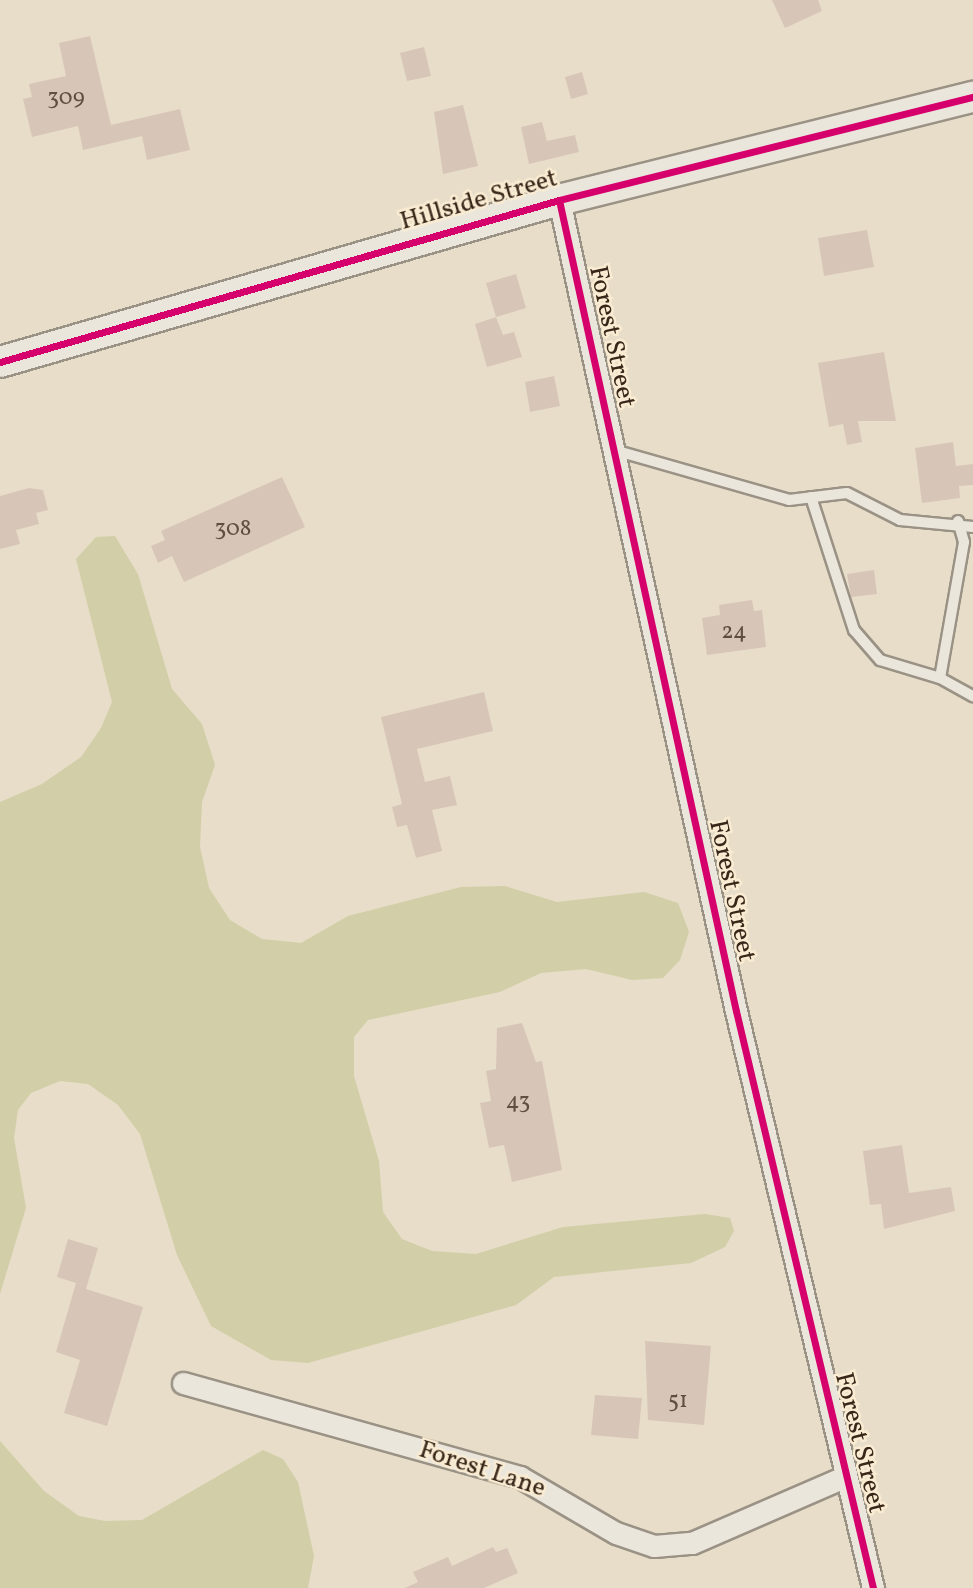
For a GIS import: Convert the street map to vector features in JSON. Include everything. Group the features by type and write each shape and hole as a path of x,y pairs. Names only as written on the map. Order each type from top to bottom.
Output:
{"street":[{"name":"Hillside Street","path":"0,362 559,200 973,97"},
{"name":"Forest Street","path":"559,200 873,1588"},
{"name":"Forest Lane","path":"183,1383 520,1477 616,1533 654,1545 692,1543 846,1476"}],"lane":[{"path":"614,450 789,500 848,493 900,520 958,521 973,527"},
{"path":"811,497 854,629 880,660 940,678 973,696"},
{"path":"940,678 964,542 958,521"}],"shaded area":[{"path":"115,536 138,574 172,689 202,724 215,765 202,802 200,847 209,888 230,920 262,939 301,943 348,916 461,887 505,886 557,902 644,892 678,903 689,932 680,960 663,978 632,980 586,969 541,973 500,992 368,1020 354,1037 354,1076 379,1161 383,1212 402,1239 432,1251 476,1254 563,1227 705,1214 730,1218 734,1231 725,1247 691,1263 554,1277 516,1305 308,1363 271,1360 211,1326 177,1255 140,1134 118,1105 88,1084 60,1081 31,1093 18,1110 14,1138 26,1208 0,1294 0,802 42,784 81,757 101,728 112,702 76,559 96,537"},
{"path":"0,1441 44,1491 79,1516 105,1521 142,1520 263,1450 283,1459 298,1482 314,1556 308,1588 0,1588"}],"building":[{"path":"772,0 818,0 822,11 785,28"},
{"path":"90,36 111,125 180,109 190,150 147,160 142,136 83,150 78,126 32,137 23,99 32,97 29,84 66,76 59,43"},
{"path":"424,47 431,76 407,81 400,53"},
{"path":"582,72 588,94 571,99 565,77"},
{"path":"463,105 478,166 443,174 434,112"},
{"path":"542,122 547,141 575,135 579,152 529,164 521,127"},
{"path":"867,230 874,267 824,276 818,238"},
{"path":"516,274 526,308 496,317 486,283"},
{"path":"496,317 503,335 514,332 522,357 487,367 475,324"},
{"path":"884,352 896,421 858,421 862,442 847,445 843,424 829,427 818,363"},
{"path":"554,376 560,406 530,412 525,382"},
{"path":"953,442 956,466 973,464 973,485 959,486 960,498 922,503 915,448"},
{"path":"282,477 305,527 184,582 172,556 158,563 151,546 165,540 161,531"},
{"path":"29,488 43,490 48,510 36,513 39,524 16,530 20,544 0,549 0,496"},
{"path":"874,570 877,594 851,597 847,574"},
{"path":"752,600 754,611 762,610 766,647 707,655 702,618 720,615 719,605"},
{"path":"484,692 493,731 417,749 425,782 450,776 457,805 432,810 442,851 416,858 407,825 397,827 392,807 402,804 381,717"},
{"path":"522,1023 536,1062 542,1061 562,1170 512,1182 504,1145 489,1148 480,1103 491,1101 486,1071 496,1069 497,1028"},
{"path":"902,1145 909,1193 951,1187 955,1211 884,1229 881,1204 870,1205 863,1151"},
{"path":"68,1239 98,1248 86,1289 143,1307 107,1426 64,1413 80,1360 56,1352 76,1283 57,1277"},
{"path":"645,1341 711,1346 704,1425 648,1420"},
{"path":"595,1395 642,1398 638,1439 591,1435"},
{"path":"493,1547 496,1552 507,1548 518,1573 484,1588 405,1588 418,1582 413,1572 448,1557 452,1566"}],"cycle path":[{"path":"0,362 559,200 973,97"},
{"path":"559,200 736,1011 873,1588"}]}
